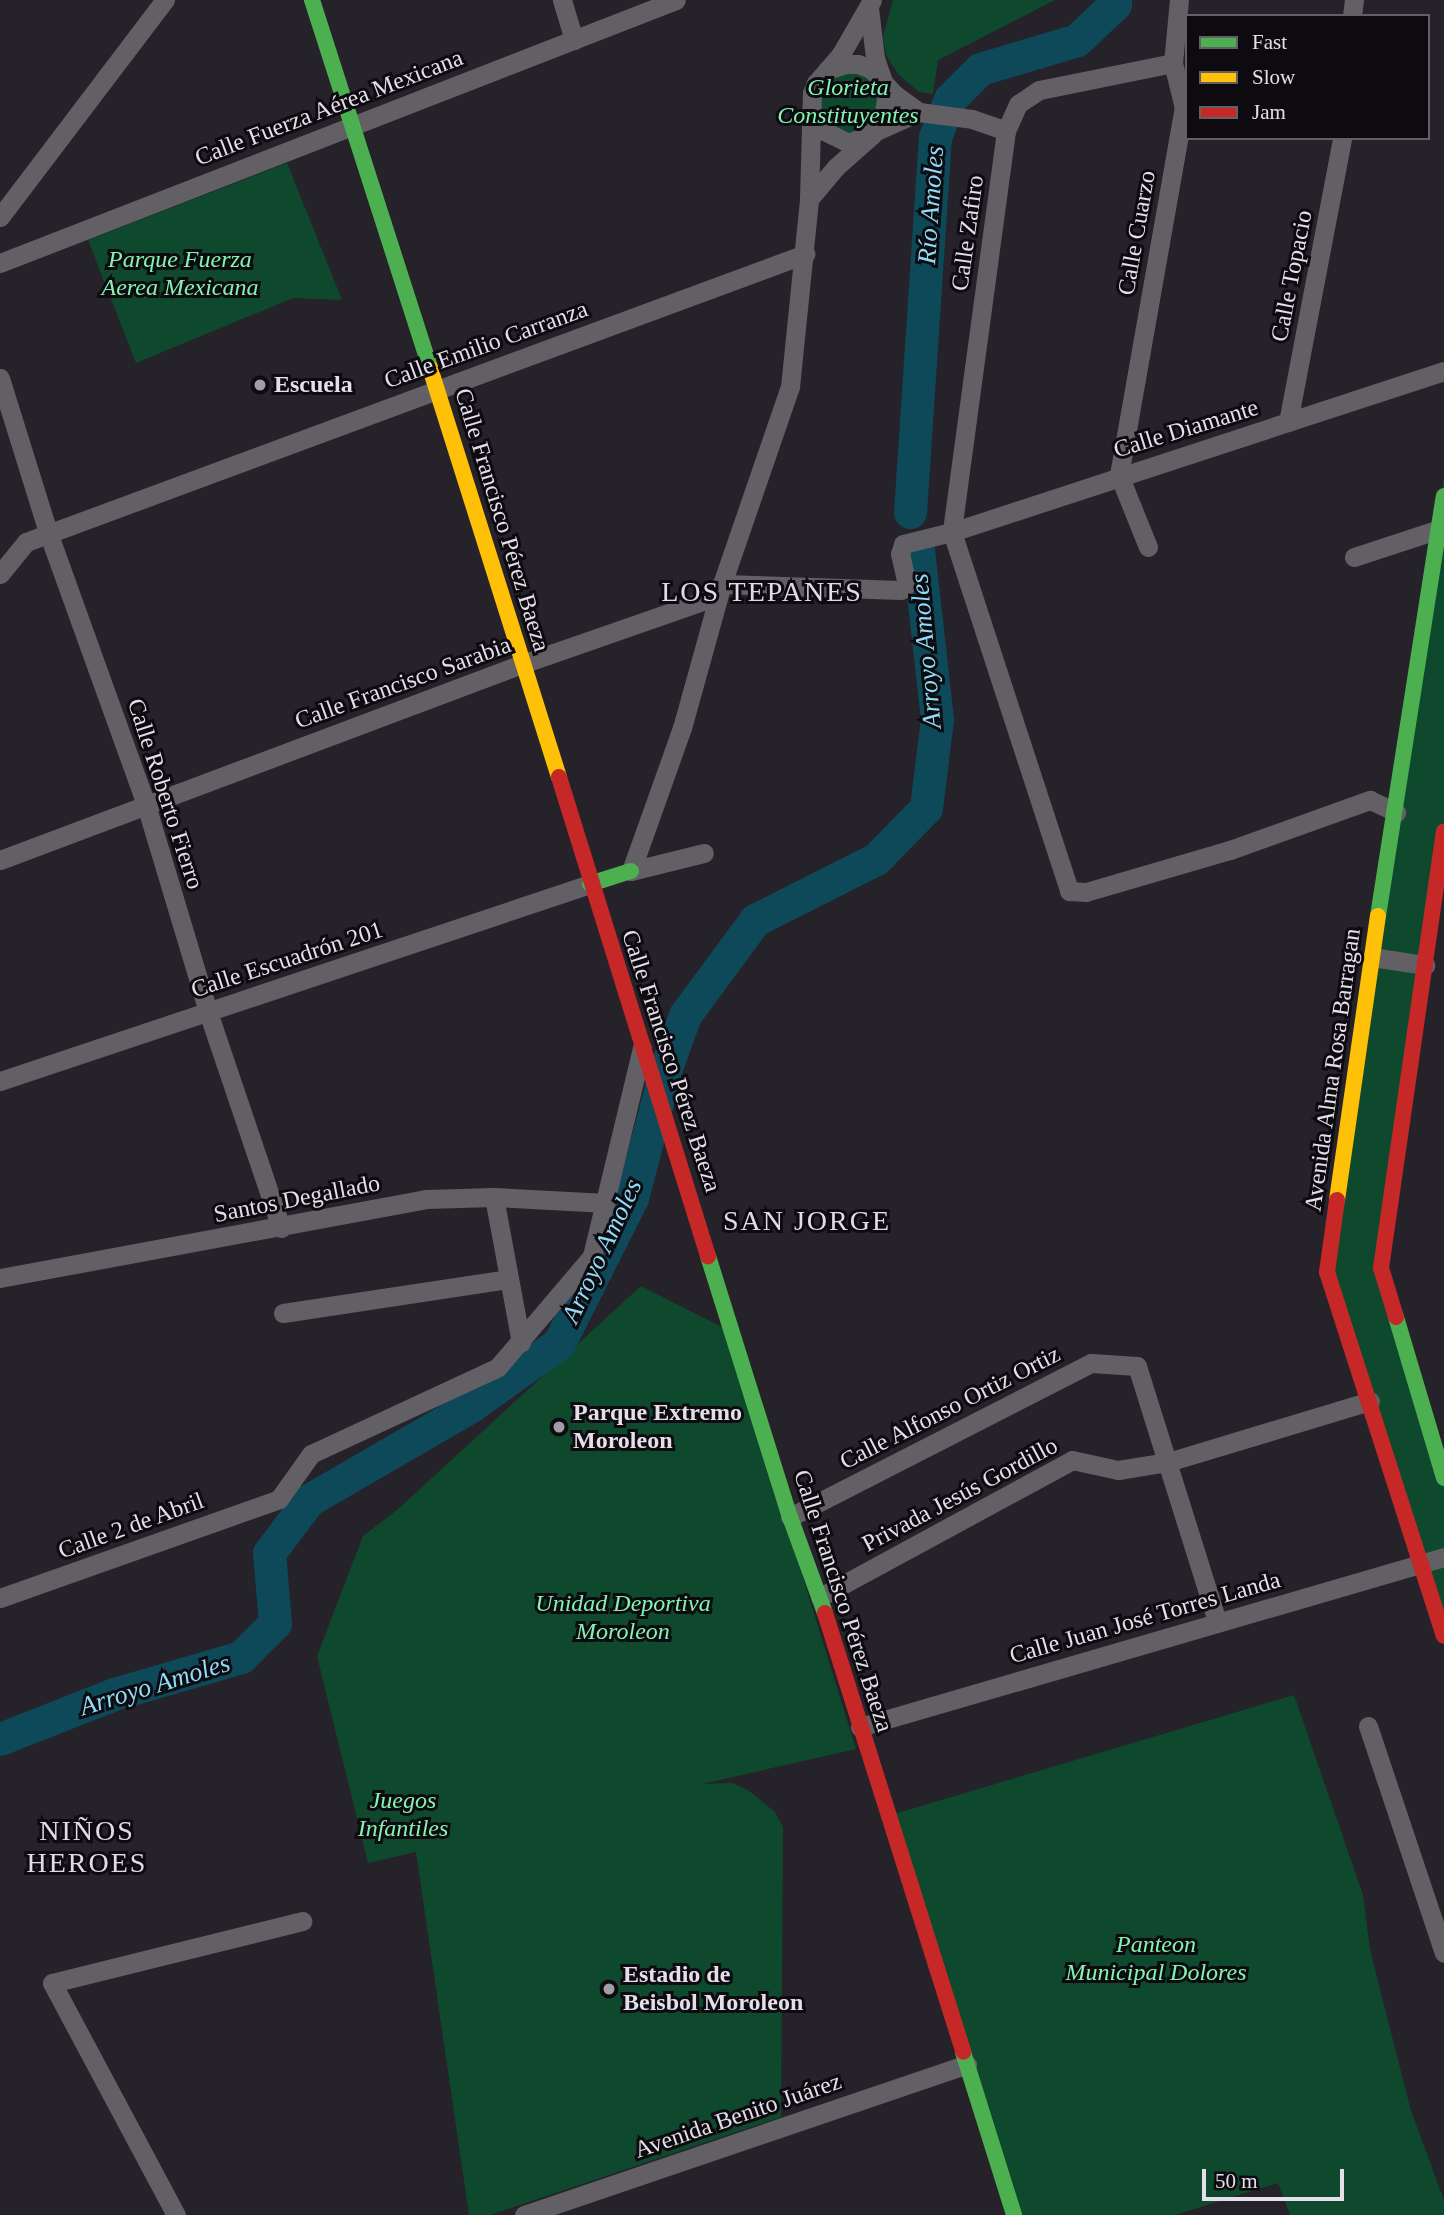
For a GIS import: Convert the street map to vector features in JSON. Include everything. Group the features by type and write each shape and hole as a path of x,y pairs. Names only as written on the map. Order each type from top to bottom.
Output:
{"street":[{"path":"0,217 165,0"},
{"name":"Calle Francisco Pérez Baeza","path":"312,0 437,389 790,1517 820,1597 1014,2215"},
{"path":"562,0 574,40"},
{"name":"Calle Fuerza Aérea Mexicana","path":"0,263 676,0"},
{"name":"Calle Cuarzo","path":"1119,475 1184,108 1173,63 1179,0"},
{"path":"631,871 682,729 722,584 790,387 805,254 812,93 841,54 870,4"},
{"path":"809,199 835,167 872,135 883,118 888,97 875,58 870,4"},
{"name":"Calle Zafiro","path":"947,533 1006,131 1018,104 1038,90 1173,63"},
{"path":"827,70 845,64 858,64 870,69 886,86 924,112 972,119 1006,131"},
{"path":"811,108 820,129 849,143 924,112"},
{"name":"Calle Topacio","path":"1288,422 1342,140"},
{"name":"Calle Emilio Carranza","path":"0,574 26,542 805,254"},
{"name":"Calle Diamante","path":"722,584 901,590 907,584 900,554 903,544 947,533 1444,371"},
{"name":"Calle Roberto Fierro","path":"0,378 49,535 146,805 208,1012 281,1227"},
{"path":"1119,475 1148,547"},
{"name":"Avenida Alma Rosa Barragan","path":"1444,496 1372,957 1327,1272 1444,1636"},
{"path":"1354,557 1438,529"},
{"path":"947,533 1069,891 1086,892 1230,850 1370,800 1396,812"},
{"name":"Calle Francisco Sarabia","path":"0,860 522,664 703,601 722,584"},
{"path":"1444,832 1381,1268 1444,1478"},
{"path":"590,884 704,853"},
{"name":"Calle Escuadrón 201","path":"0,1081 590,884"},
{"path":"1372,957 1425,965"},
{"path":"521,1343 592,1256 643,1049"},
{"path":"494,1197 521,1343"},
{"name":"Santos Degallado","path":"0,1278 426,1199 494,1197 606,1203"},
{"path":"283,1313 508,1279"},
{"name":"Calle 2 de Abril","path":"0,1598 279,1499 311,1454 498,1367 521,1343"},
{"name":"Calle Alfonso Ortiz Ortiz","path":"790,1517 1091,1363 1138,1366 1168,1462"},
{"name":"Privada Jesús Gordillo","path":"820,1597 1072,1460 1118,1471 1168,1462 1370,1401"},
{"path":"1168,1462 1217,1622"},
{"name":"Calle Juan José Torres Landa","path":"860,1727 1444,1557"},
{"path":"1368,1726 1444,1953"},
{"path":"176,2215 52,1983 302,1921"},
{"name":"Avenida Benito Juárez","path":"524,2215 967,2064"}],"green space":[{"path":"893,0 1055,0 938,60 933,94 919,92 898,74 886,55 883,37"},
{"name":"Glorieta Constituyentes","path":"858,69 879,88 877,119 857,134 830,130 814,95 823,78"},
{"name":"Parque Fuerza Aerea Mexicana","path":"287,163 342,300 293,298 136,363 88,240"},
{"path":"1444,476 1444,829 1381,1268 1444,1478 1444,1636 1330,1273"},
{"path":"641,1286 726,1329 856,1749 702,1784 732,1783 748,1790 775,1812 783,1827 781,2117 490,2215 469,2215 416,1852 368,1863 317,1656 363,1536 397,1510"},
{"name":"Panteon Municipal Dolores","path":"1294,1695 1363,1895 1370,1950 1411,2111 1444,2200 1444,2215 1290,2215 1278,2183 1175,2215 1014,2215 888,1816"}],"waterway":[{"name":"Río Amoles","path":"910,512 935,137 950,99 980,69 1077,40 1115,4 1115,0"},
{"name":"Arroyo Amoles","path":"0,1739 114,1694 241,1657 275,1623 269,1553 309,1500 471,1406 559,1343 632,1198 667,1065 685,1015 755,920 876,859 926,808 937,719 918,550"}],"traffic: fast":[{"path":"312,0 430,368"},
{"path":"1378,916 1444,496"},
{"path":"590,884 631,871"},
{"path":"708,1256 790,1517 825,1613"},
{"path":"1396,1317 1444,1478"},
{"path":"963,2052 1014,2215"}],"traffic: slow":[{"path":"430,368 559,777"},
{"path":"1337,1200 1378,916"}],"traffic: jam":[{"path":"559,777 708,1256"},
{"path":"1396,1317 1381,1268 1444,832"},
{"path":"1337,1200 1327,1272 1444,1636"},
{"path":"825,1613 963,2052"}],"place":[{"name":"Escuela","path":"260,385"},
{"name":"Parque Extremo Moroleon","path":"559,1427"},
{"name":"Estadio de Beisbol Moroleon","path":"609,1989"}],"district":[{"name":"LOS TEPANES","path":"762,592"},
{"name":"SAN JORGE","path":"807,1221"},
{"name":"NIÑOS HEROES","path":"87,1847"}],"park label":[{"name":"Unidad Deportiva Moroleon","path":"623,1618"},
{"name":"Juegos Infantiles","path":"403,1815"}]}
